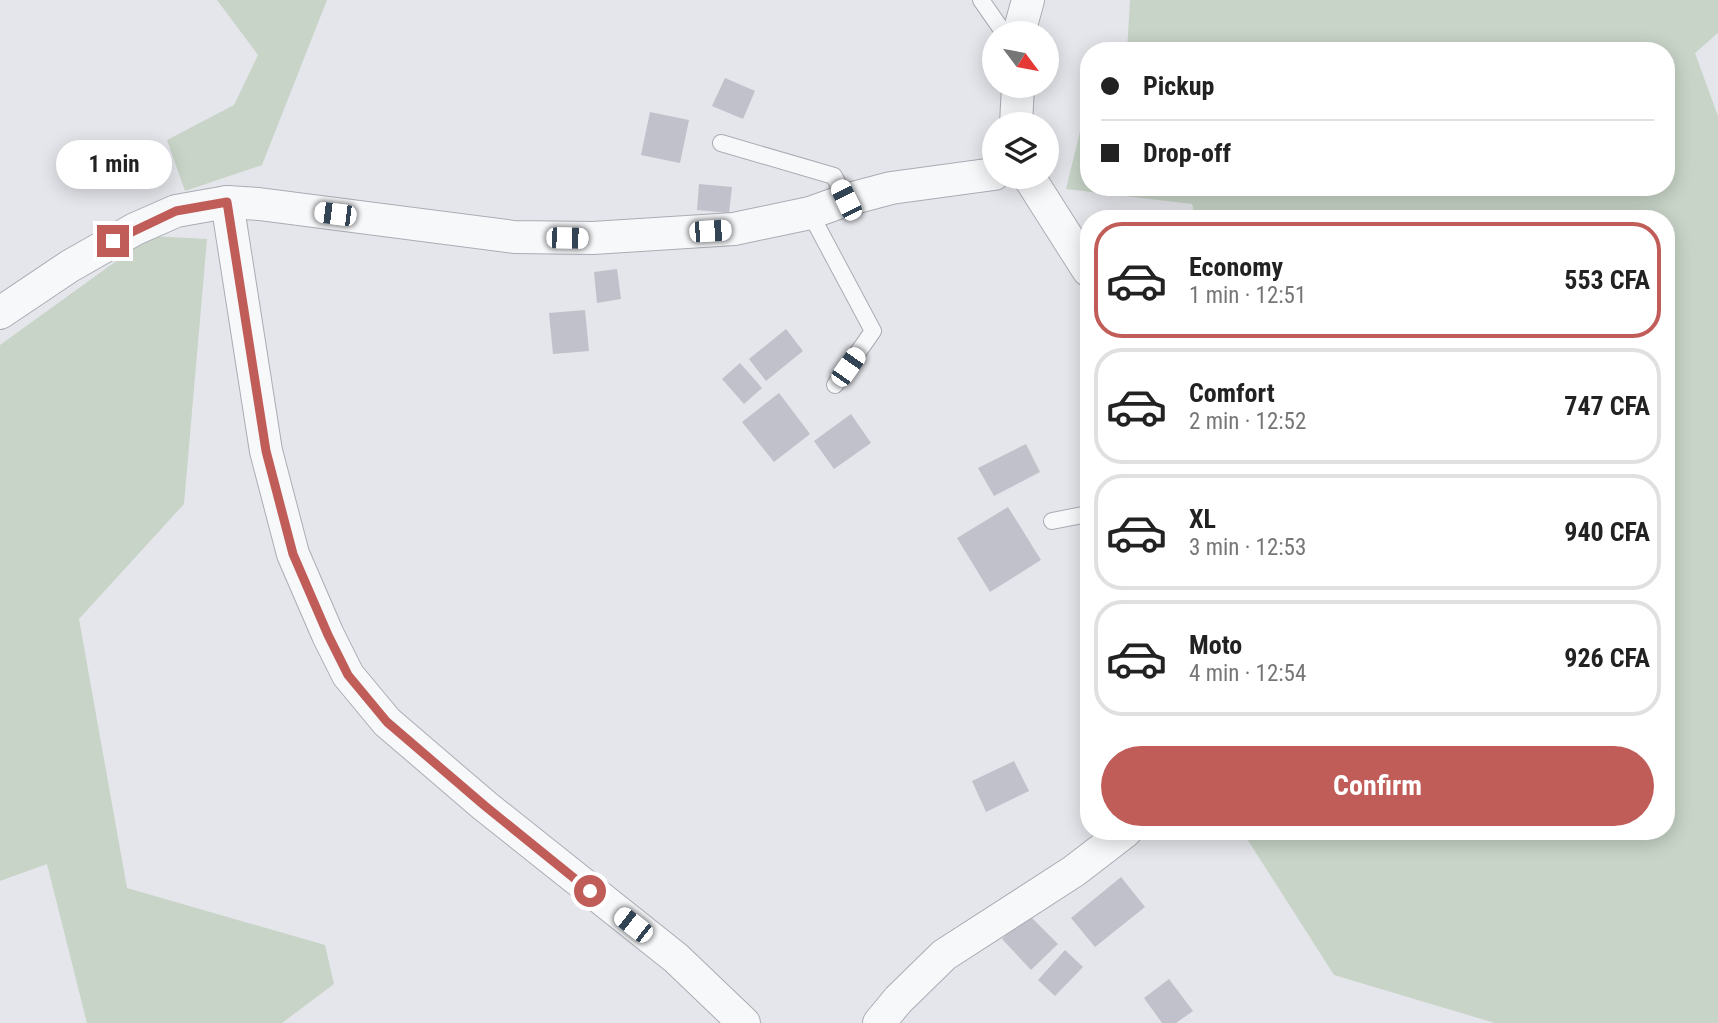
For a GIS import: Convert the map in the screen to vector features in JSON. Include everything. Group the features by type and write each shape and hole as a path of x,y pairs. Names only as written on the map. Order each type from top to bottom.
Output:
{"street":[{"path":"1022,21 1028,0"},
{"path":"0,313 69,266 135,229 176,211 227,202 514,237 593,238 734,229 810,213 891,188 982,171"},
{"path":"1037,189 1080,257"},
{"path":"227,202 266,451 293,554 348,675 387,722 485,806 676,958 744,1023"},
{"path":"879,1023 898,1000 944,955 1074,871 1114,840"}],"lane":[{"path":"981,0 996,21"},
{"path":"721,143 834,176 846,200"},
{"path":"810,213 873,331 835,385"},
{"path":"1052,521 1080,516"}],"green space":[{"path":"217,0 327,0 262,165 185,191 167,140 234,105 258,55"},
{"path":"1130,0 1718,0 1718,33 1695,53 1718,116 1718,1023 1495,1023 1334,975 1248,840 1675,840 1675,210 1194,210 1192,204 1125,196 1675,196 1675,42 1128,42"},
{"path":"1080,132 1080,191 1066,189"},
{"path":"151,236 207,239 184,504 79,619 127,888 325,945 334,984 282,1023 87,1023 47,864 0,881 0,345"}],"building":[{"path":"725,78 755,91 743,119 712,106"},
{"path":"650,112 689,120 680,163 641,155"},
{"path":"699,184 732,187 729,213 697,210"},
{"path":"617,269 621,299 597,303 594,272"},
{"path":"585,310 589,351 553,354 549,313"},
{"path":"786,329 803,351 766,381 749,359"},
{"path":"740,363 762,388 744,404 722,379"},
{"path":"779,393 810,434 774,462 742,422"},
{"path":"851,414 871,443 834,469 814,441"},
{"path":"1026,444 1040,472 994,496 978,468"},
{"path":"1008,507 1041,560 990,592 957,538"},
{"path":"1014,761 1029,791 986,812 972,781"},
{"path":"1121,877 1145,907 1095,947 1071,918"},
{"path":"1028,914 1058,944 1031,970 1002,939"},
{"path":"1065,950 1083,967 1055,996 1038,980"},
{"path":"1169,979 1193,1011 1176,1023 1162,1023 1144,998"}],"route":[{"path":"113,241 176,211 227,202 266,451 293,554 348,675 387,722 590,891"}]}
